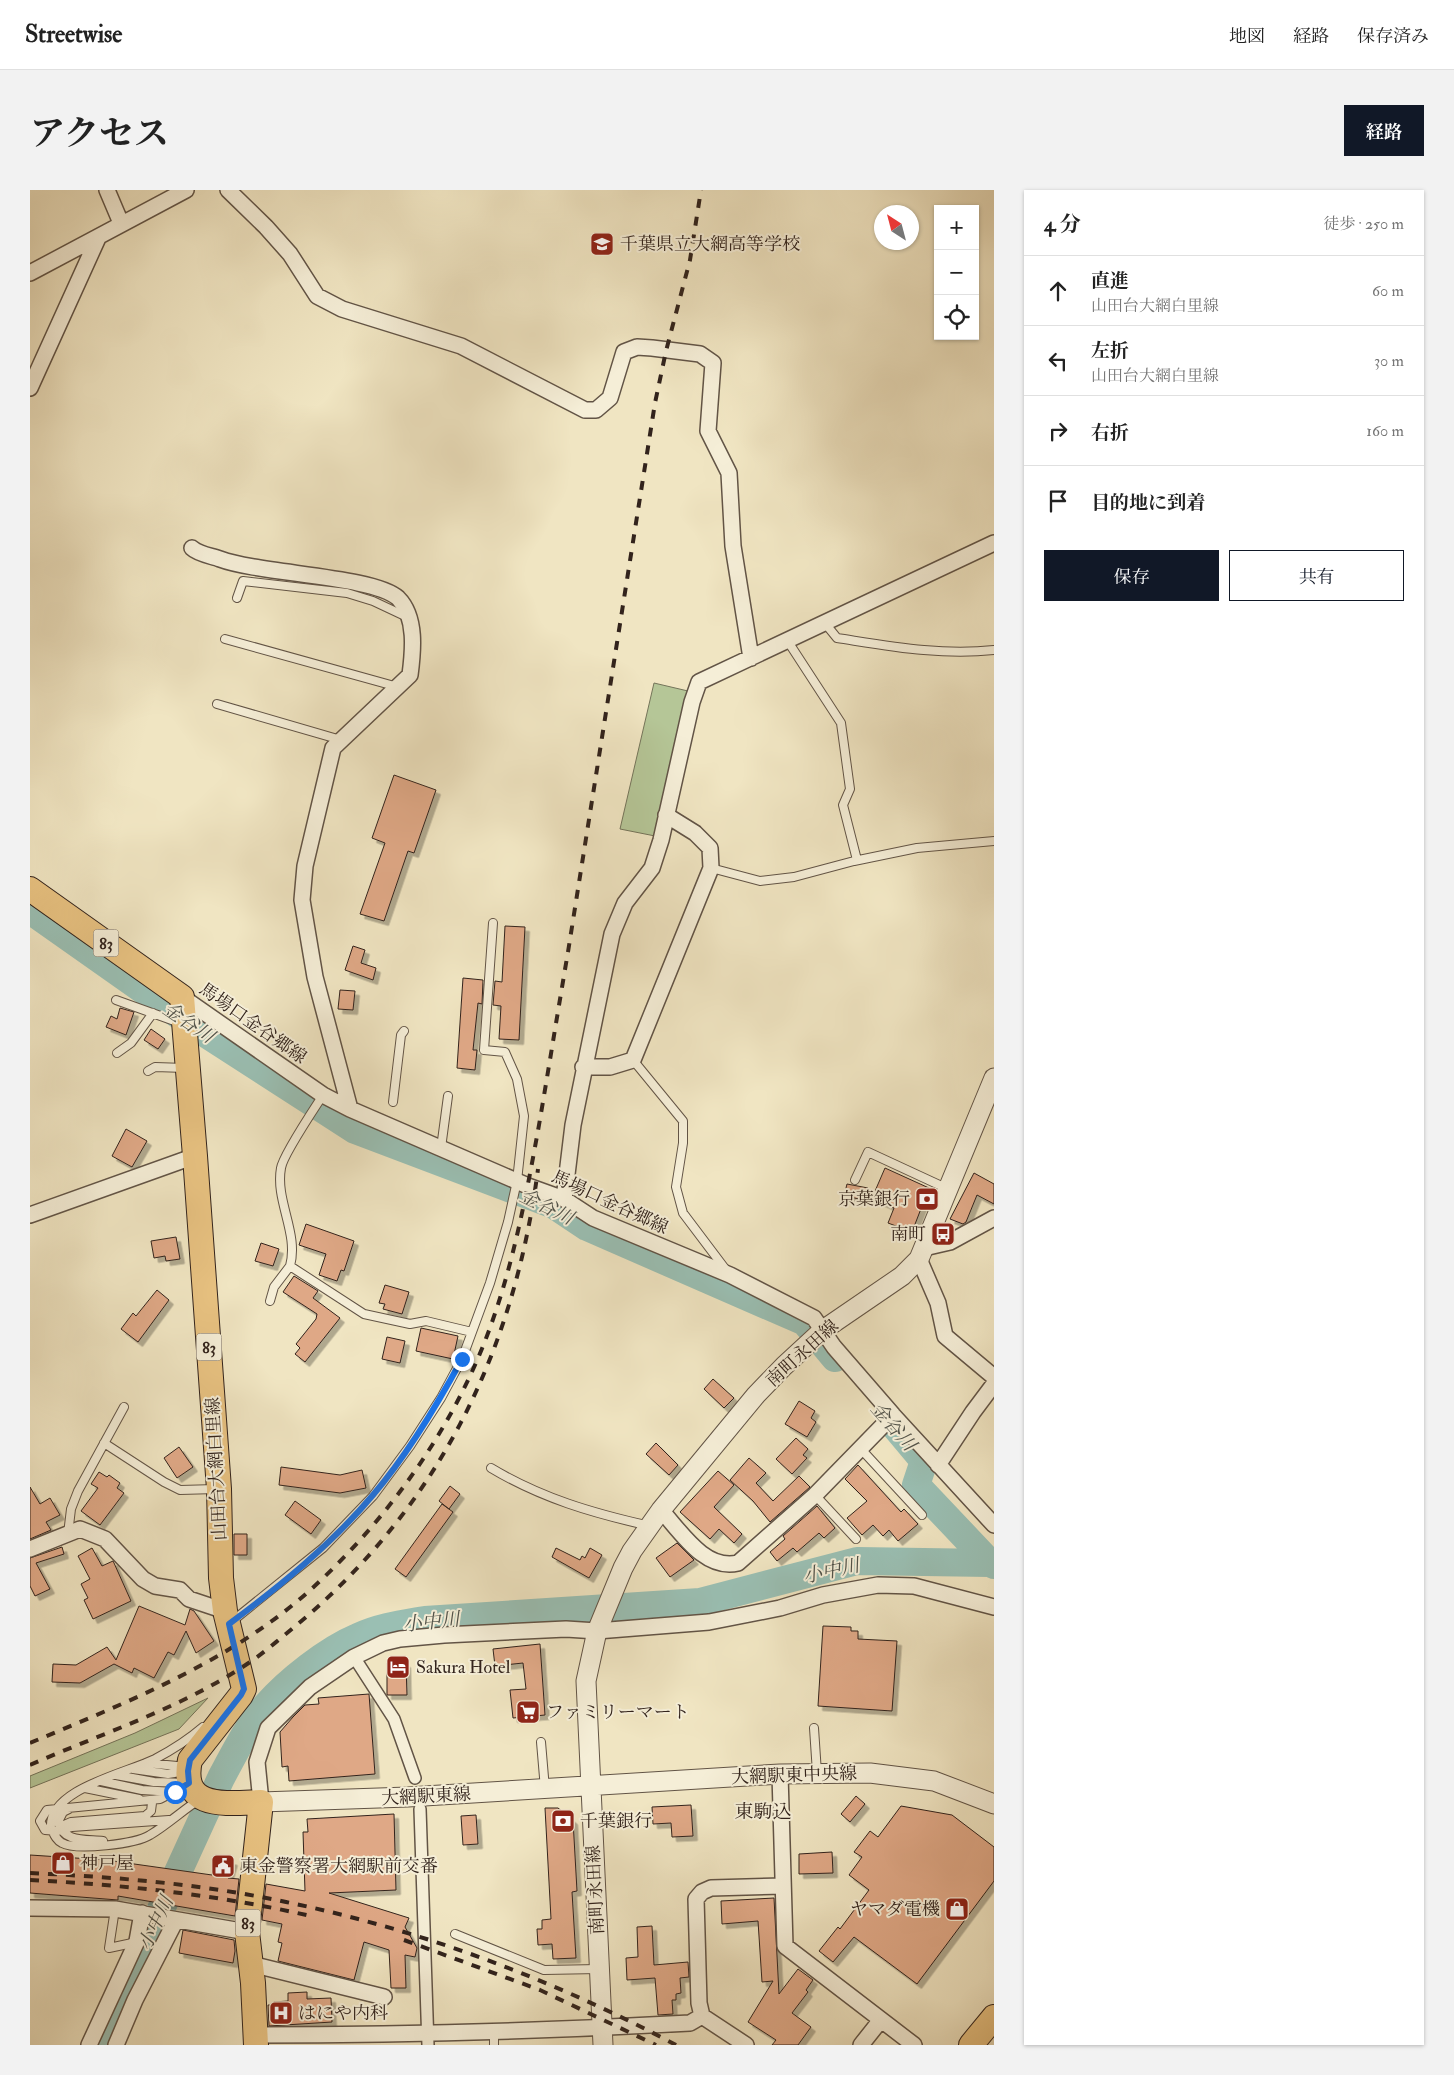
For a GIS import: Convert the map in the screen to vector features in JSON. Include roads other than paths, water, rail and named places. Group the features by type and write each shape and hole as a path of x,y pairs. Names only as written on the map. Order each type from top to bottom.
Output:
{"main road":[{"name":"83","path":"30,889 182,997"},
{"name":"山田台大網白里線","path":"182,997 219,1489 221,1578 227,1618 243,1680 244,1689 241,1695"},
{"path":"241,1695 190,1760 188,1786 213,1802 262,1802"},
{"name":"83","path":"256,2040 247,1932 262,1802"},
{"path":"971,2045 994,2016"}],"street":[{"path":"106,190 121,223"},
{"path":"30,274 98,238 121,223 186,190"},
{"path":"228,190 266,227 290,254 317,296 342,308 461,346 585,410 596,410 610,398 624,352 637,347 700,354 714,363 708,431 729,473 733,546 751,658"},
{"path":"30,388 98,238"},
{"path":"564,1198 572,1125 612,934 625,903 652,868 692,702 699,682 994,543"},
{"path":"192,548 234,565 377,587 398,598 409,618 413,648 410,676 333,748 305,866 302,900 315,978 350,1109"},
{"path":"584,1067 610,1067 633,1060 711,868 710,848 695,833 666,815"},
{"name":"馬場口金谷郷線","path":"182,997 323,1095 350,1109 517,1182 564,1198 593,1218 730,1275 814,1318 834,1346 893,1415 994,1525"},
{"name":"南町永田線","path":"602,2036 589,1785 586,1681 603,1617 632,1551 662,1510 756,1395 823,1330 902,1276 922,1253 994,1078"},
{"path":"30,1215 195,1156"},
{"path":"994,1218 950,1242 922,1253 938,1303 945,1336 994,1377"},
{"path":"938,1465 972,1412 994,1384"},
{"path":"662,1510 697,1549 711,1561 729,1565 746,1558 815,1495 893,1415"},
{"path":"30,1549 80,1529 105,1539 143,1579 155,1586 180,1590 189,1599 227,1618"},
{"path":"262,1802 257,1762 268,1728 310,1687 354,1657 383,1643 400,1639 566,1629 603,1617 709,1622 780,1608 823,1595 878,1585 914,1586 994,1607"},
{"path":"354,1657 394,1719 414,1778"},
{"name":"大網駅東中央線","path":"589,1785 780,1774 870,1773 934,1781 994,1804"},
{"path":"780,1774 785,1946 914,2045"},
{"name":"大網駅東線","path":"262,1802 408,1797 589,1785"},
{"path":"420,1809 428,2039"},
{"path":"746,2045 702,2016 699,2003 696,1899 702,1892 711,1888 783,1886"},
{"path":"30,1908 115,1909 247,1932"},
{"path":"89,2045 137,1942 142,1913"},
{"path":"116,2045 135,2000 176,1920"},
{"path":"251,1964 384,1997"},
{"path":"256,2040 602,2036 690,2023 702,2016"},
{"path":"860,2045 880,2020"}],"lane":[{"path":"238,598 243,581 347,593 373,601 409,618"},
{"path":"824,622 837,638 919,651 964,652 994,650"},
{"path":"225,638 398,687"},
{"path":"787,640 841,723 850,788 843,805 857,860"},
{"path":"217,704 341,740"},
{"path":"711,868 760,881 794,877 857,860 917,848 994,840"},
{"path":"227,1618 323,1548 373,1496 410,1446 441,1398 462,1359 490,1282 508,1222 517,1182 524,1116 517,1079 505,1052 484,1050 493,923"},
{"path":"116,1000 184,1024"},
{"path":"117,1053 131,1043 153,1013"},
{"path":"393,1102 401,1035 404,1031"},
{"path":"633,1060 682,1121 683,1143 676,1187 683,1213 730,1275"},
{"path":"148,1071 155,1067 188,1068"},
{"path":"270,1301 274,1288 290,1266 293,1254 281,1189 281,1165 323,1095"},
{"path":"441,1148 448,1096"},
{"path":"855,1180 868,1152 948,1188"},
{"path":"290,1266 364,1314 410,1324 426,1321 472,1332"},
{"path":"68,1534 71,1509 78,1491 124,1407"},
{"path":"104,1443 164,1482 180,1490 219,1489"},
{"path":"860,1448 922,1515"},
{"path":"491,1468 520,1486 551,1499 605,1516 650,1526"},
{"path":"815,1495 856,1538"},
{"path":"158,1821 149,1836 132,1842 72,1838 51,1822 57,1809 74,1792 144,1763 189,1739 241,1695"},
{"path":"814,1728 817,1774"},
{"path":"541,1742 545,1789"},
{"path":"144,1763 177,1766 188,1786"},
{"path":"131,1768 168,1774 188,1786"},
{"path":"116,1775 188,1786"},
{"path":"101,1781 142,1790 188,1786"},
{"path":"57,1809 150,1802 188,1786"},
{"path":"58,1829 169,1820 188,1786"},
{"path":"85,1788 150,1802"},
{"path":"150,1802 158,1821"},
{"path":"58,1829 71,1822 145,1816 153,1808 150,1802"},
{"path":"58,1829 60,1817 70,1808"},
{"path":"115,1909 109,1948 137,1942"},
{"path":"455,1934 544,1970 599,1969"}],"waterway":[{"name":"金谷川","path":"30,910 200,1030 355,1130 554,1205 587,1227 805,1322 835,1358"},
{"name":"金谷川","path":"893,1424 924,1461 916,1485 990,1563"},
{"name":"小中川","path":"99,2045 221,1778 247,1732 259,1714 285,1686 321,1658 346,1643 382,1628 425,1620 700,1602 857,1561 990,1563 994,1565"}],"railway":[{"path":"30,1743 107,1711 182,1675 219,1655 288,1609 346,1555 394,1500 436,1439 471,1374 495,1315 511,1261 529,1179 568,952 655,403 666,351 690,260 701,190"},
{"path":"30,1765 144,1718 200,1692 253,1660 305,1618 353,1572 396,1523 433,1471 464,1416 490,1358 511,1298 527,1235 538,1169"},
{"path":"30,1873 127,1879 223,1890 286,1902 387,1927 437,1942 535,1979 583,1999 676,2045"},
{"path":"30,1880 173,1892 280,1909 315,1917"},
{"path":"404,1940 540,1990 656,2045"}],"place":[{"name":"千葉県立大網高等学校","path":"602,244"},
{"name":"京葉銀行","path":"927,1199"},
{"name":"南町","path":"943,1234"},
{"name":"Sakura Hotel","path":"398,1667"},
{"name":"ファミリーマート","path":"528,1712"},
{"name":"千葉銀行","path":"563,1821"},
{"name":"神戸屋","path":"63,1863"},
{"name":"東金警察署大網駅前交番","path":"223,1866"},
{"name":"ヤマダ電機","path":"957,1909"},
{"name":"はにや内科","path":"281,2013"}],"district":[{"name":"東駒込","path":"763,1811"}]}
